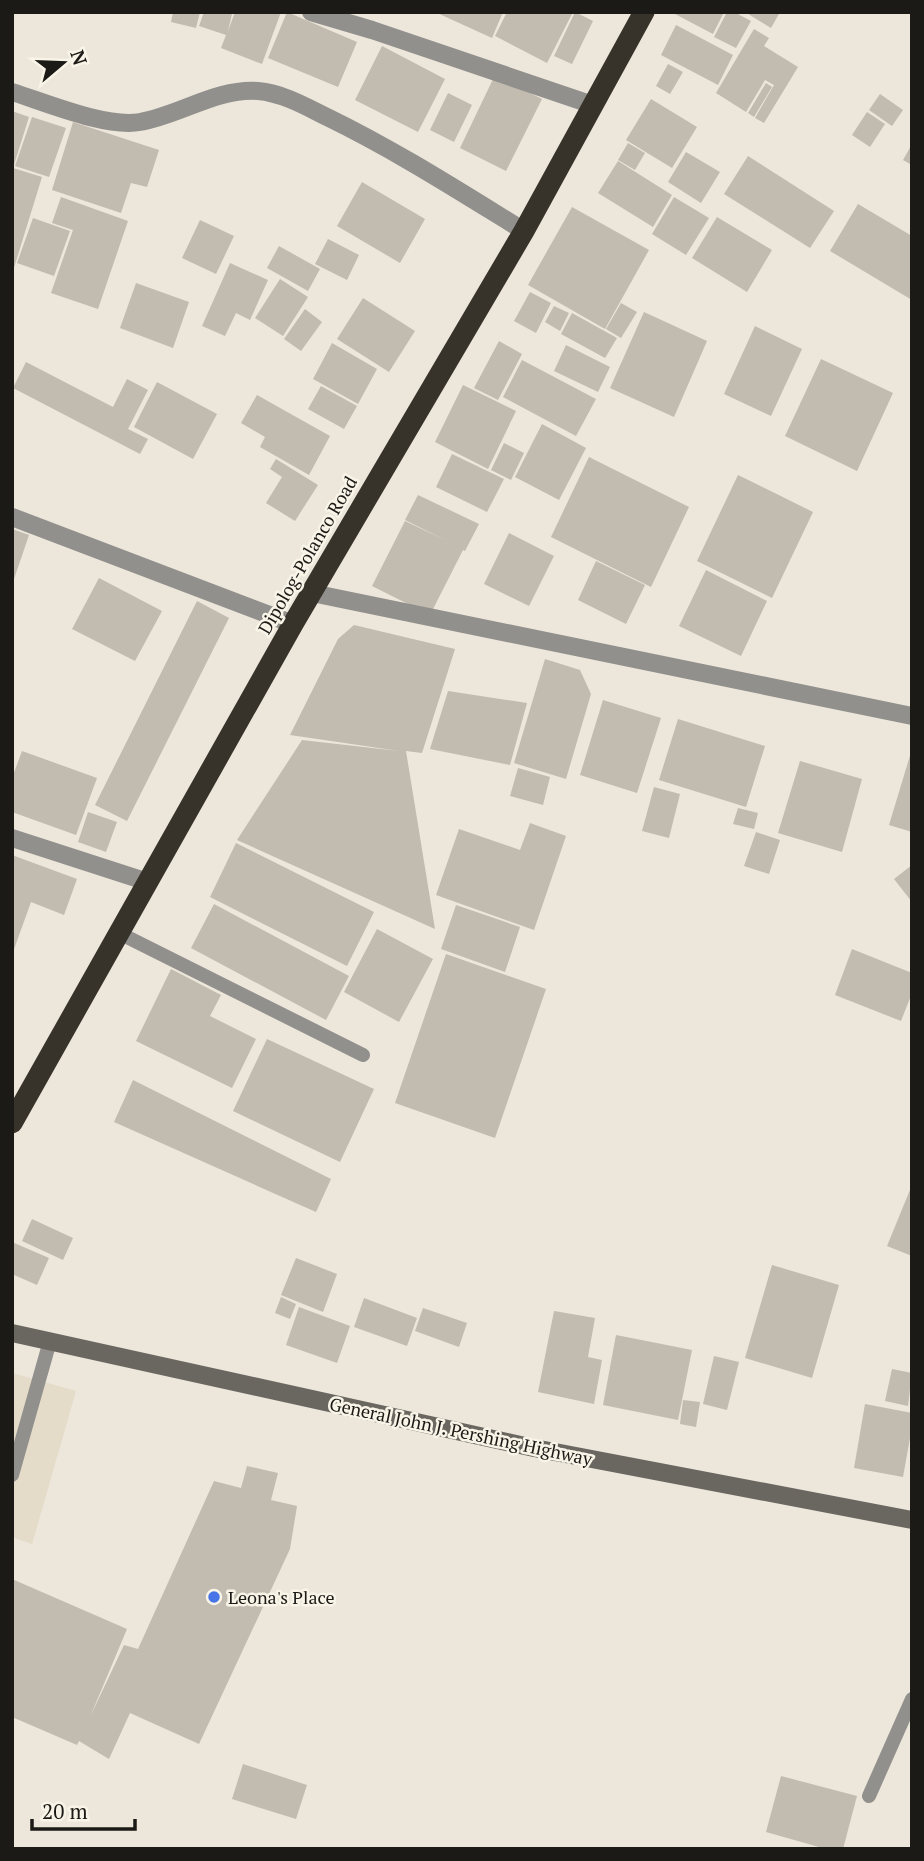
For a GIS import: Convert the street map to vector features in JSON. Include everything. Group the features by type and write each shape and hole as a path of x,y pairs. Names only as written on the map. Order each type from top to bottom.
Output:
{"highway":[{"name":"Dipolog-Polanco Road","path":"12,1123 293,624 524,231 644,12"}],"main road":[{"name":"General John J. Pershing Highway","path":"12,1333 534,1448 912,1520"}],"street":[{"path":"311,12 593,105"},
{"path":"12,92 112,122 138,122 163,117 234,91 259,91 289,98 377,141 524,231"},
{"path":"12,517 293,624"},
{"path":"312,593 912,716"},
{"path":"12,838 148,882"}],"lane":[{"path":"119,933 363,1055"},
{"path":"12,1475 50,1341"},
{"path":"869,1796 912,1699"}],"shaded area":[{"path":"12,1373 76,1391 32,1544 12,1537"}],"building":[{"path":"173,12 200,12 196,28 171,22"},
{"path":"204,12 232,14 228,31 235,12 281,12 262,64 221,48 226,35 199,26"},
{"path":"287,12 357,42 338,87 268,58"},
{"path":"435,12 503,12 492,38"},
{"path":"507,12 573,12 547,63 495,36"},
{"path":"575,12 593,21 572,64 554,56"},
{"path":"724,12 713,34 675,14"},
{"path":"727,12 734,12 751,21 736,48 714,37"},
{"path":"745,12 780,12 771,28"},
{"path":"676,25 733,55 718,85 661,55"},
{"path":"754,29 769,38 764,46 798,67 764,123 755,118 774,85 765,80 746,112 716,93"},
{"path":"382,46 445,79 418,132 355,100"},
{"path":"668,64 683,72 670,94 656,86"},
{"path":"495,75 542,99 506,171 460,148"},
{"path":"766,83 772,87 754,117 748,113"},
{"path":"448,93 472,105 454,142 430,130"},
{"path":"880,94 903,110 892,126 869,110"},
{"path":"651,99 697,127 672,168 626,140"},
{"path":"12,111 29,117 13,168 42,177 13,271"},
{"path":"867,112 885,124 870,147 852,135"},
{"path":"32,117 66,128 49,177 15,166"},
{"path":"73,122 159,150 147,187 131,183 121,213 52,190"},
{"path":"628,143 645,153 635,170 618,160"},
{"path":"912,144 912,165 903,160"},
{"path":"686,152 720,172 701,203 668,182"},
{"path":"748,156 834,211 810,248 724,194"},
{"path":"618,161 672,195 653,227 598,193"},
{"path":"362,182 425,219 400,263 337,226"},
{"path":"61,197 128,221 98,309 51,293 73,230 52,223"},
{"path":"674,197 709,218 686,255 652,234"},
{"path":"858,204 912,236 912,300 830,251"},
{"path":"572,207 649,250 605,329 528,285"},
{"path":"717,217 772,250 747,292 692,258"},
{"path":"33,218 70,231 54,276 17,263"},
{"path":"200,220 234,236 216,274 182,258"},
{"path":"328,239 359,255 347,280 315,264"},
{"path":"279,246 320,269 308,291 267,268"},
{"path":"230,263 268,280 250,320 236,313 225,336 202,326"},
{"path":"280,279 308,297 283,336 255,318"},
{"path":"136,283 189,302 173,348 120,328"},
{"path":"530,292 551,303 536,333 514,321"},
{"path":"363,298 415,331 389,372 337,339"},
{"path":"621,303 637,312 621,338 606,329"},
{"path":"554,306 569,313 560,331 545,322"},
{"path":"305,309 322,322 301,351 284,339"},
{"path":"644,312 707,341 674,417 610,388"},
{"path":"572,313 617,338 605,358 561,334"},
{"path":"755,326 802,349 771,416 724,394"},
{"path":"499,341 522,354 498,400 474,388"},
{"path":"332,343 377,369 358,404 313,379"},
{"path":"566,345 610,367 598,392 554,371"},
{"path":"821,359 893,393 857,471 785,436"},
{"path":"522,360 596,399 576,436 503,397"},
{"path":"26,362 113,407 127,379 148,390 128,429 148,439 140,454 13,388"},
{"path":"157,382 217,414 193,459 134,427"},
{"path":"463,385 516,411 488,469 435,442"},
{"path":"321,386 357,406 344,429 308,409"},
{"path":"257,395 330,436 309,475 260,447 265,437 241,423"},
{"path":"542,424 586,448 559,500 515,477"},
{"path":"504,443 524,453 511,480 491,470"},
{"path":"452,454 504,479 487,512 436,487"},
{"path":"589,457 689,507 651,587 551,537"},
{"path":"276,459 318,485 295,521 266,503 282,477 270,469"},
{"path":"738,475 813,512 772,598 697,561"},
{"path":"418,495 479,524 430,615 372,586 405,521 447,541 405,520"},
{"path":"12,529 29,535 13,582 12,582"},
{"path":"509,533 554,556 529,606 484,584"},
{"path":"596,561 645,585 626,624 578,600"},
{"path":"706,570 767,601 741,656 679,626"},
{"path":"99,578 162,611 135,661 72,629"},
{"path":"197,601 229,618 127,821 95,805"},
{"path":"354,625 455,649 422,753 406,751 435,929 237,840 302,740 399,751 290,735 338,639"},
{"path":"545,659 580,670 591,694 566,779 514,763"},
{"path":"448,691 527,703 510,765 430,749"},
{"path":"603,700 661,718 637,793 580,775"},
{"path":"678,719 765,746 746,807 659,780"},
{"path":"912,749 912,832 889,825"},
{"path":"22,751 97,778 76,835 12,812 12,778"},
{"path":"800,761 862,779 842,852 778,833"},
{"path":"518,768 550,777 543,805 510,796"},
{"path":"654,787 680,794 669,838 642,831"},
{"path":"738,808 758,813 754,829 733,824"},
{"path":"88,812 117,822 106,852 78,842"},
{"path":"530,823 566,836 534,930 436,895 459,829 520,850"},
{"path":"756,832 780,840 769,874 744,866"},
{"path":"236,843 374,912 347,966 210,897"},
{"path":"12,855 77,879 64,915 31,902 13,952"},
{"path":"912,865 912,902 894,879"},
{"path":"214,904 349,976 326,1020 191,948"},
{"path":"456,905 520,927 505,972 441,949"},
{"path":"377,929 433,959 399,1022 344,992"},
{"path":"852,949 912,973 912,993 901,1021 835,995"},
{"path":"446,954 546,989 495,1138 395,1103"},
{"path":"171,969 221,995 210,1016 256,1039 232,1088 136,1041"},
{"path":"267,1039 374,1089 340,1162 233,1111"},
{"path":"133,1080 331,1179 316,1212 114,1122"},
{"path":"912,1185 912,1256 887,1246"},
{"path":"32,1219 73,1238 63,1260 22,1241"},
{"path":"12,1242 49,1258 37,1285 12,1274"},
{"path":"296,1258 337,1274 323,1312 281,1295"},
{"path":"772,1265 839,1285 812,1378 745,1358"},
{"path":"281,1297 296,1304 290,1319 275,1313"},
{"path":"364,1298 417,1318 407,1346 354,1327"},
{"path":"299,1307 350,1326 337,1363 286,1345"},
{"path":"423,1308 467,1323 459,1347 415,1331"},
{"path":"554,1311 595,1318 588,1357 602,1360 594,1404 538,1392"},
{"path":"616,1335 692,1350 678,1420 603,1405"},
{"path":"714,1356 739,1362 727,1410 703,1404"},
{"path":"892,1369 912,1373 908,1406 885,1401"},
{"path":"683,1400 700,1402 696,1427 680,1424"},
{"path":"865,1404 912,1413 903,1477 854,1468"},
{"name":"Leona's Place","path":"247,1466 278,1473 271,1500 297,1506 290,1549 199,1744 130,1713 109,1759 79,1741 77,1745 12,1717 12,1579 127,1629 90,1717 124,1645 138,1649 214,1481 241,1488"},
{"path":"243,1764 307,1785 296,1819 232,1799"},
{"path":"781,1776 857,1796 843,1849 826,1849 766,1832"}],"place":[{"name":"Leona's Place","path":"214,1597"}]}
